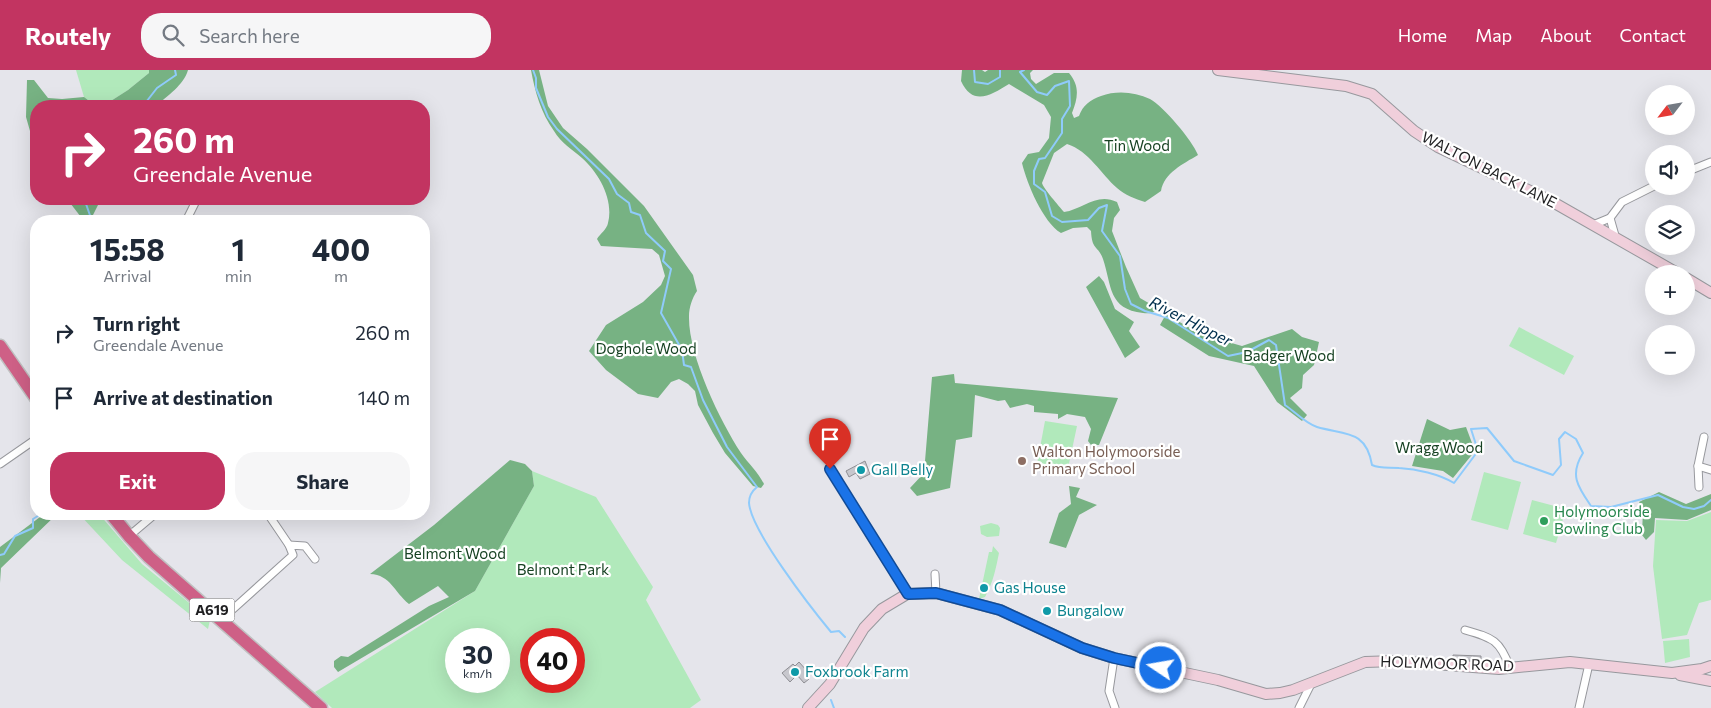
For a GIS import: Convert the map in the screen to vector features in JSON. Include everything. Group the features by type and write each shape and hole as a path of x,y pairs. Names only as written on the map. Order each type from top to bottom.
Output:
{"highway":[{"path":"0,346 30,389"},
{"name":"A619","path":"116,520 128,536 149,557 222,619 318,706"}],"street":[{"name":"WALTON BACK LANE","path":"1218,70 1346,86 1372,94 1414,131 1438,147 1541,196 1663,265"},
{"path":"1695,168 1711,162"},
{"path":"1593,225 1610,218 1622,202 1645,190"},
{"path":"1610,218 1616,239"},
{"path":"1695,283 1711,292"},
{"path":"1699,487 1698,466 1704,437"},
{"path":"0,464 30,444"},
{"path":"1698,466 1711,470"},
{"path":"830,469 908,594"},
{"path":"128,536 148,520"},
{"path":"222,619 293,556 289,545 272,520"},
{"path":"289,545 305,546 315,559"},
{"path":"936,574 936,593"},
{"name":"HOLYMOOR ROAD","path":"808,708 830,684 864,628 882,610 908,594 936,593 1000,610 1082,648 1114,658 1218,680 1266,694 1292,690 1365,662 1396,661 1499,669 1570,662 1672,673 1711,666"},
{"path":"1465,630 1491,637 1504,653 1510,668"},
{"path":"1114,658 1109,691 1116,708"},
{"path":"1579,708 1588,664"},
{"path":"1672,673 1711,681"},
{"path":"1299,708 1312,682"}],"green space":[{"path":"76,70 149,70 149,73 112,100 88,100 84,97"},
{"path":"149,70 188,70 183,81 163,100 112,100 128,90 149,73"},
{"name":"Doghole Wood","path":"531,70 539,70 548,106 563,128 587,149 644,206 693,275 697,291 692,300 690,310 690,332 699,368 724,424 741,453 764,484 761,488 753,486 725,453 698,405 695,391 688,384 679,379 671,382 658,398 638,394 606,370 589,351 606,325 643,302 661,285 665,276 659,255 652,249 601,246 597,239 607,225 609,214 609,205 604,188 588,164 560,139 549,124 539,102"},
{"name":"Tin Wood","path":"962,70 982,70 985,72 988,70 1033,70 1030,73 1031,79 1036,84 1054,73 1069,73 1073,78 1077,92 1072,113 1074,118 1079,116 1090,101 1107,94 1132,93 1156,103 1184,133 1198,155 1170,174 1161,191 1145,202 1120,190 1088,157 1075,147 1067,144 1054,153 1042,183 1064,212 1096,200 1110,199 1117,202 1120,210 1114,218 1112,231 1140,298 1152,305 1159,306 1154,312 1132,311 1123,307 1117,301 1110,287 1103,259 1094,245 1091,231 1087,227 1073,228 1061,233 1054,228 1042,212 1022,163 1028,154 1039,152 1049,138 1051,117 1044,105 1009,84 989,95 977,96 971,94 961,81"},
{"path":"27,80 34,80 48,98 84,97 88,100 30,100 30,131 26,117"},
{"path":"72,205 98,205 93,215 79,215"},
{"path":"1099,276 1104,282 1115,309 1134,322 1129,331 1140,347 1125,358 1086,287"},
{"name":"Badger Wood","path":"1166,314 1200,334 1242,346 1292,329 1302,337 1319,342 1314,365 1303,375 1302,388 1290,398 1307,415 1302,421 1277,402 1254,366 1209,356 1160,325"},
{"path":"1519,327 1574,356 1564,375 1509,346"},
{"path":"954,374 955,383 1118,398 1099,445 1091,445 1088,441 1091,429 1085,417 1067,414 1058,419 1058,414 1034,412 1034,406 1027,404 1010,408 1005,400 998,401 975,395 972,437 956,440 950,488 917,496 910,488 924,473 932,377"},
{"name":"Wragg Wood","path":"1427,419 1450,430 1466,427 1475,451 1453,478 1443,471 1412,466"},
{"path":"1045,421 1077,426 1067,473 1036,469"},
{"name":"Belmont Wood","path":"510,460 525,464 532,471 534,486 475,591 338,672 334,667 334,661 341,656 348,657 429,606 449,597 438,586 409,604 383,577 370,574 434,525"},
{"name":"Belmont Park","path":"532,471 596,497 653,587 646,600 701,700 690,708 332,708 315,692 475,591 534,486"},
{"path":"1484,472 1521,482 1508,530 1471,520"},
{"path":"1069,486 1080,488 1076,497 1097,505 1079,515 1066,548 1049,543 1059,513 1071,504"},
{"path":"1659,492 1686,504 1711,494 1711,510 1687,520 1655,518 1654,532 1646,540 1642,535 1643,509 1639,502"},
{"name":"Holymoorside Bowling Club","path":"1532,500 1566,509 1556,543 1523,534"},
{"path":"1711,512 1711,600 1699,603 1687,635 1662,639 1653,566 1656,520 1687,521"},
{"path":"36,520 51,520 1,568 0,583 0,547"},
{"path":"85,520 104,520 142,564 210,620 208,629 122,560"},
{"path":"991,523 998,525 1000,528 999,536 987,537 981,534 980,526"},
{"path":"993,546 999,553 995,570 985,597 979,599 989,552 992,552"},
{"path":"1689,639 1690,657 1665,663 1663,641"}],"building":[{"name":"Gall Belly","path":"865,461 870,474 860,479 856,473 849,477 846,471"},
{"path":"1453,655 1481,656 1481,661 1453,659"},
{"name":"Foxbrook Farm","path":"799,662 808,672 805,674 809,679 804,683 797,675 790,682 782,673 793,664 795,666"}],"waterway":[{"path":"148,100 157,88 176,75 175,70"},
{"path":"533,70 536,78 536,88 548,117 557,129 609,179 617,194 629,203 631,212 640,215 646,233 665,251 663,261 671,269 661,313 682,350 684,365 691,367 703,400 727,447 757,487 752,492 749,501 752,516 771,550 810,606 831,632 839,631 845,637"},
{"name":"River Hipper","path":"974,70 975,82 988,84 1000,77 1000,70"},
{"name":"River Hipper","path":"1024,70 1020,72 1037,92 1047,95 1055,86 1069,81 1070,106 1062,119 1062,133 1045,158 1039,159 1034,171 1034,184 1045,192 1052,216 1062,222 1088,220 1099,208 1107,205 1102,231 1120,256 1125,289 1131,304 1145,311 1168,318 1228,356 1247,352 1269,340 1276,345 1285,405 1313,425 1345,433 1359,439 1365,445 1372,465 1420,471 1442,477 1454,483 1478,451 1471,429 1487,428 1514,461 1553,475 1561,465 1559,439 1565,432 1576,439 1583,453 1577,468 1577,481 1582,493 1591,506 1611,507 1658,495 1683,507 1694,509 1704,506 1711,500"},
{"path":"86,205 90,215"},
{"path":"0,555 4,554 15,536 33,528 33,520"},
{"path":"831,700 834,708"}],"place":[{"name":"Walton Holymoorside Primary School","path":"1022,461"},
{"name":"Gall Belly","path":"861,470"},
{"name":"Holymoorside Bowling Club","path":"1544,521"},
{"name":"Gas House","path":"984,588"},
{"name":"Bungalow","path":"1047,611"},
{"name":"Foxbrook Farm","path":"795,672"}],"route":[{"path":"830,469 908,594 936,593 1000,610 1082,648 1114,658 1161,668"}]}
